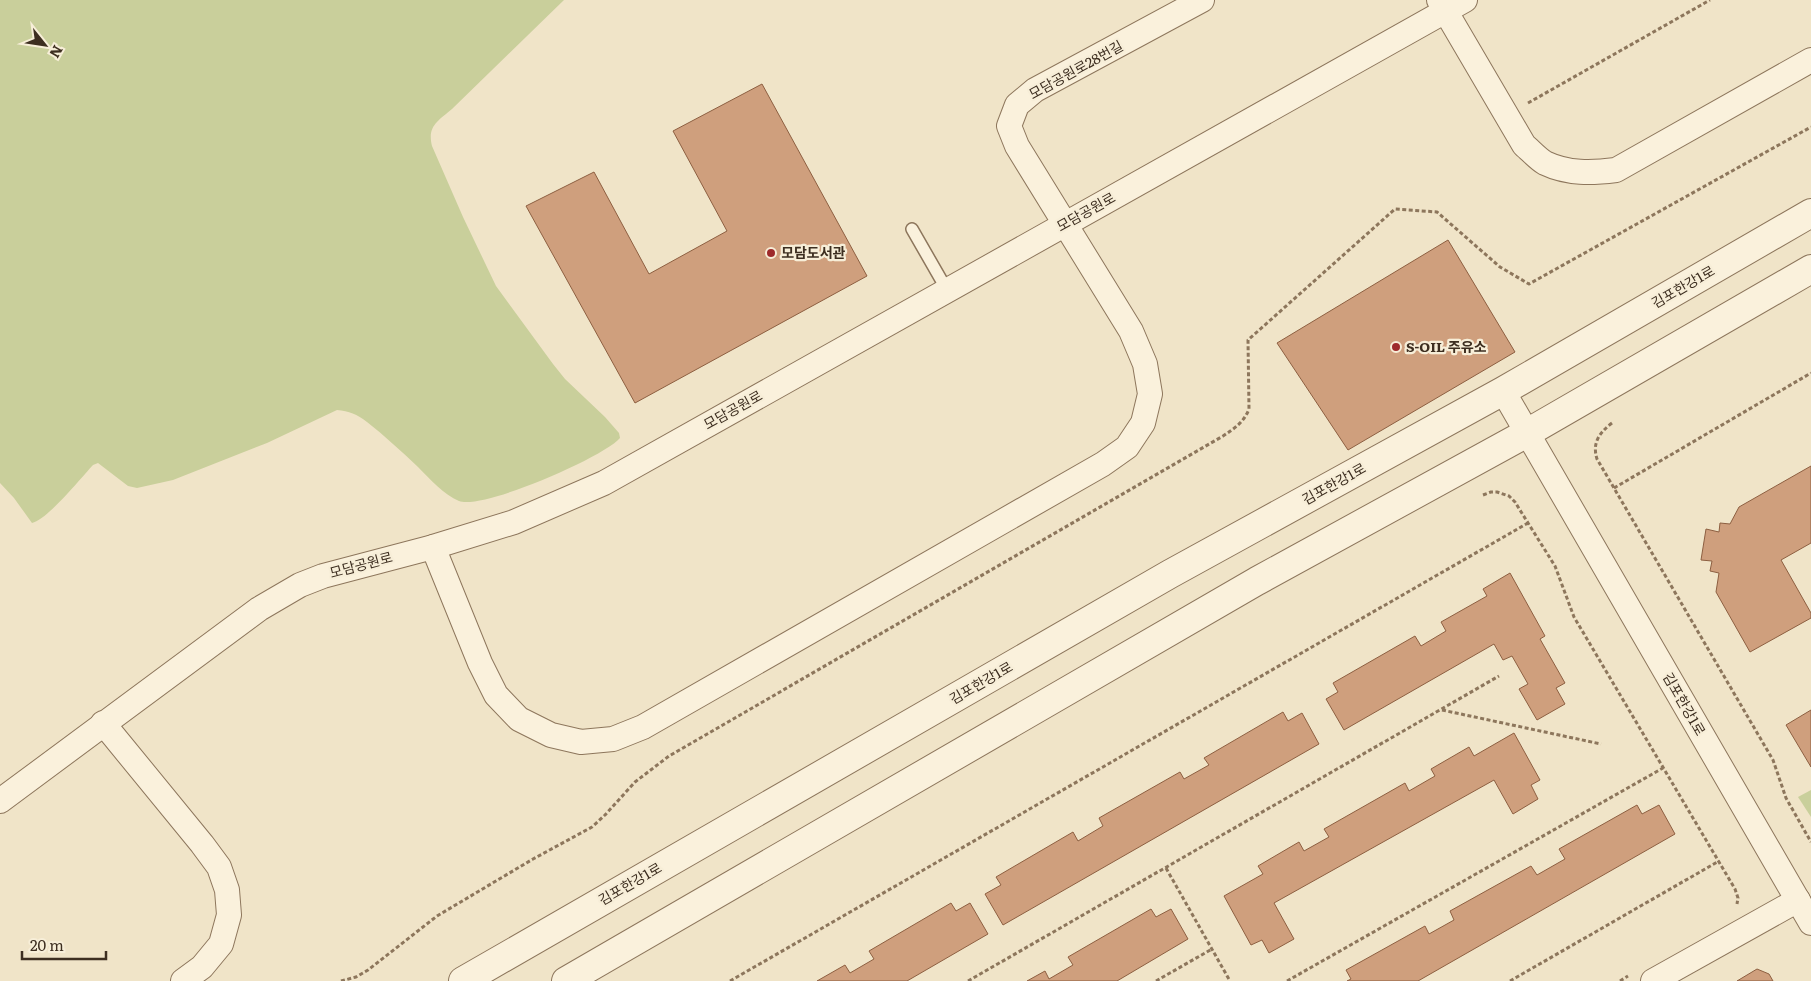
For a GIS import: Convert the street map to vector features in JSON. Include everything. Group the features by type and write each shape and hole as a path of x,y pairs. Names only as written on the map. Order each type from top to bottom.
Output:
{"street":[{"name":"모담공원로28번길","path":"433,547 480,663 496,695 519,719 550,735 581,742 613,739 644,727 1104,464 1127,447 1143,423 1150,394 1145,364 1131,331 1017,146 1010,126 1017,105 1035,90 1202,0"},
{"name":"모담공원로","path":"0,801 259,609 300,585 345,569 433,547 514,522 604,483 1065,224 1450,4"},
{"path":"1450,4 1506,116 1524,144 1544,162 1566,170 1590,173 1616,170 1811,60"},
{"name":"김포한강1로","path":"463,981 1170,574 1504,392 1811,214"},
{"path":"566,981 1257,581 1527,433 1811,269"},
{"name":"김포한강1로","path":"1504,392 1811,923"},
{"path":"103,723 219,866 227,890 229,915 220,944 202,967 183,981"},
{"path":"1653,981 1798,900"}],"lane":[{"path":"912,229 947,290"}],"path":[{"path":"1506,116 1710,0"},
{"path":"341,981 356,977 368,970 437,916 470,895 592,827 635,782 670,756 1223,436 1237,426 1245,418 1249,409 1248,340 1395,209 1437,212 1500,267 1529,284 1811,126"},
{"path":"1614,488 1811,373"},
{"path":"1612,423 1603,429 1598,436 1595,444 1598,459 1773,760 1786,798 1811,842"},
{"path":"1484,495 1497,492 1509,496 1555,566 1574,617 1735,889 1738,898 1737,906"},
{"path":"730,981 1528,523"},
{"path":"968,981 1499,676"},
{"path":"1441,710 1601,744"},
{"path":"1288,981 1663,768"},
{"path":"1510,981 1719,861"},
{"path":"1166,868 1230,981"},
{"path":"1156,981 1212,949"},
{"path":"1620,981 1629,976"}],"green space":[{"path":"0,0 564,0 435,124 432,129 431,139 432,146 463,217 496,286 565,379 605,417 619,433 620,438 591,457 542,480 492,498 472,502 459,501 443,491 363,419 353,413 337,410 267,443 173,480 137,488 128,486 98,463 93,465 55,507 32,523 14,498 0,483"},
{"path":"1811,790 1811,817 1798,797"}],"building":[{"name":"모담도서관","path":"762,84 867,276 635,403 526,206 594,172 649,274 727,231 673,131"},
{"name":"S-OIL 주유소","path":"1448,240 1515,352 1348,450 1277,343"},
{"path":"1811,466 1811,543 1781,560 1811,613 1811,618 1750,652 1716,592 1719,573 1710,571 1712,561 1701,560 1706,529 1719,532 1720,523 1730,524 1739,507"},
{"path":"1510,573 1545,636 1540,639 1565,683 1556,688 1565,704 1537,720 1519,689 1528,684 1512,656 1503,660 1494,644 1344,730 1326,699 1338,692 1333,683 1415,636 1421,646 1446,631 1441,622 1487,596 1483,589"},
{"path":"1811,710 1811,767 1786,725"},
{"path":"1283,712 1288,721 1302,713 1319,744 1003,925 985,894 1001,885 996,877 1073,832 1078,841 1103,826 1099,818 1180,772 1184,779 1209,765 1204,758"},
{"path":"1514,733 1540,780 1531,785 1538,799 1513,814 1494,780 1274,903 1294,939 1269,953 1262,940 1251,945 1224,896 1263,874 1258,866 1299,842 1304,851 1329,837 1324,829 1405,783 1409,791 1435,776 1431,769 1469,747 1474,756"},
{"path":"1637,805 1642,814 1659,805 1675,834 1418,981 1347,981 1351,979 1346,970 1425,926 1429,934 1454,920 1450,911 1531,866 1537,875 1565,859 1559,849"},
{"path":"951,903 956,911 970,903 988,934 907,981 817,981 845,965 850,973 874,959 869,951"},
{"path":"1151,909 1156,917 1171,909 1188,939 1117,981 1027,981 1045,971 1049,979 1073,965 1068,957"},
{"path":"1757,969 1769,974 1773,981 1737,981"}],"place":[{"name":"모담도서관","path":"771,253"},
{"name":"S-OIL 주유소","path":"1396,347"}]}
